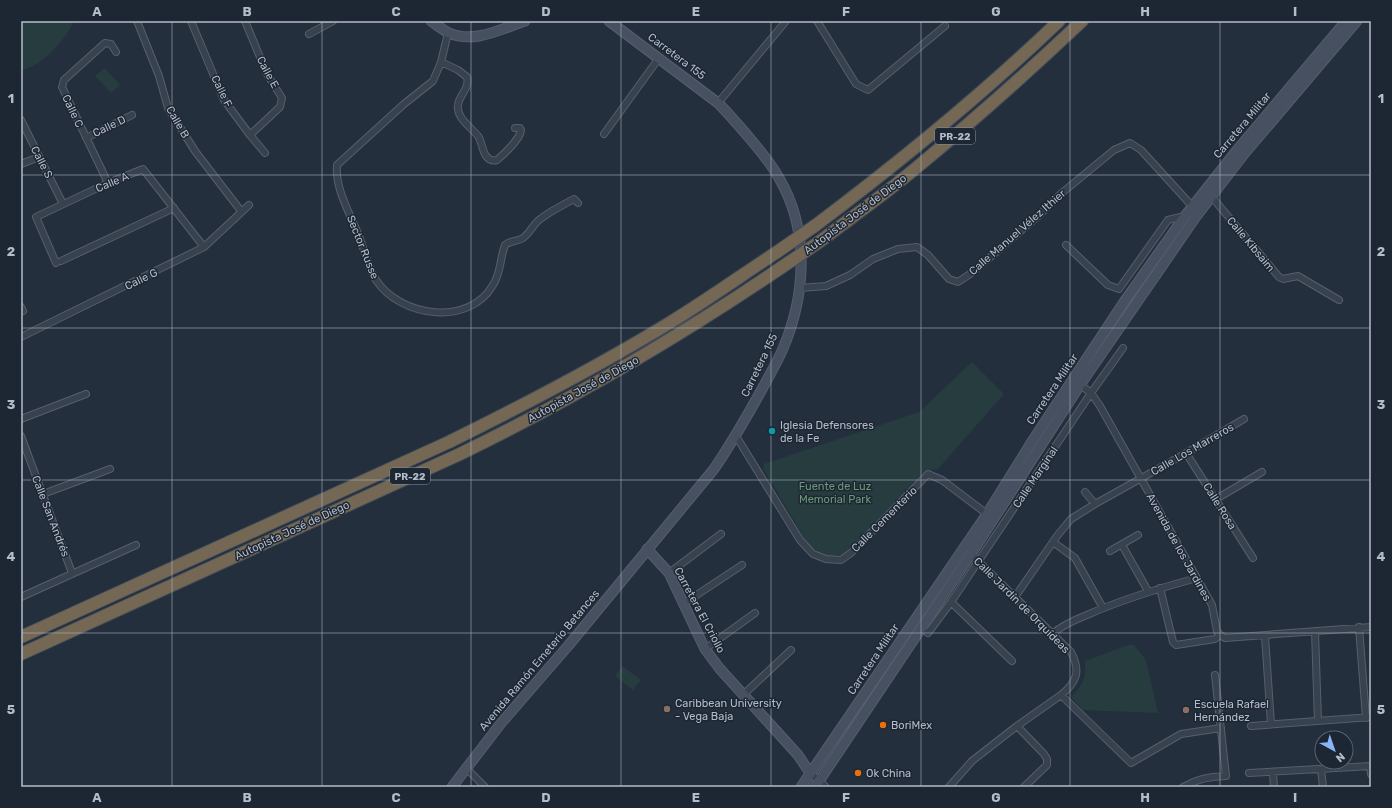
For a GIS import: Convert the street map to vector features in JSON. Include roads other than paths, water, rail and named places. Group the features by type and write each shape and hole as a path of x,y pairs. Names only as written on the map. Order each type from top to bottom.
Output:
{"highway":[{"name":"Autopista José de Diego","path":"21,637 449,442 519,407 670,322 816,225 904,158 1023,56 1059,21"},
{"name":"Autopista José de Diego","path":"21,654 460,454 592,386 674,338 819,242 915,169 957,134 1082,21"}],"main road":[{"path":"431,21 448,33 459,36 474,37 525,21"},
{"name":"Carretera 155","path":"609,21 718,103 731,116 768,161 785,188 792,205 801,243 800,288 782,350 736,436 714,469 647,550"},
{"name":"Carretera Militar","path":"820,785 970,554 1077,382 1124,302 1192,206 1238,149 1344,25 1357,21"},
{"name":"Carretera Militar","path":"801,787 987,514 1033,440 1077,382 1211,196 1344,25"},
{"name":"Carretera El Criollo","path":"647,550 668,573 705,649 720,669 798,755 810,773"},
{"name":"Avenida Ramón Emeterio Betances","path":"452,787 502,722 568,646 647,550"}],"street":[{"name":"Calle B","path":"137,21 159,76 168,108 195,150 241,211"},
{"name":"Calle F","path":"191,21 224,100 265,153"},
{"name":"Calle E","path":"245,21 266,74 282,98 280,107 250,135"},
{"path":"309,34 333,21"},
{"path":"718,103 786,21"},
{"path":"817,21 856,84 868,90 945,26"},
{"name":"Sector Russe","path":"448,33 441,62 433,80 404,104 337,165 337,179 363,244 372,273 376,280 388,294 403,304 430,311 453,312 465,308 479,300 493,286 500,270 505,245 508,242 521,239 540,219 574,199 578,203"},
{"name":"Calle C","path":"108,182 62,87 64,80 105,43 111,44 116,52"},
{"path":"604,134 659,58"},
{"path":"441,62 458,70 467,77 467,85 459,100 458,112 479,137 486,156 489,159 497,160 515,141 521,132 520,128 515,128"},
{"name":"Calle D","path":"86,138 132,115"},
{"name":"Calle S","path":"21,120 63,204"},
{"name":"Calle Manuel Vélez Ithier","path":"800,288 826,286 850,275 873,259 898,249 917,247 928,255 950,279 958,282 973,272 1037,217 1063,192 1114,150 1130,143 1141,150 1192,206"},
{"path":"21,164 39,157"},
{"name":"Calle A","path":"174,208 59,262 36,217 108,182 143,169 174,208 204,247"},
{"name":"Calle Kibsaim","path":"1211,196 1279,277 1283,279 1298,276 1339,300"},
{"name":"Calle G","path":"21,337 204,247 249,205"},
{"path":"1120,289 1168,220 1185,216"},
{"path":"1066,245 1108,285 1120,289"},
{"path":"1120,289 1124,302"},
{"name":"Calle Marginal","path":"921,628 928,632 951,602 1091,393 1123,348"},
{"path":"1077,382 1091,393"},
{"name":"Avenida de los Jardines","path":"1091,393 1100,406 1197,578 1213,609 1217,631 1220,635"},
{"path":"21,419 86,394"},
{"name":"Calle Los Marreros","path":"1015,597 1053,542 1071,519 1244,419"},
{"name":"Calle San Andrés","path":"21,436 72,573"},
{"name":"Calle Cementerio","path":"736,436 800,540 813,554 826,559 841,560 851,553 928,474 942,480 987,514"},
{"name":"Calle Rosa","path":"1186,453 1253,558"},
{"path":"43,494 110,469"},
{"path":"1216,498 1262,472"},
{"path":"1085,492 1095,504"},
{"path":"668,573 721,534"},
{"path":"1110,551 1138,536"},
{"path":"1053,542 1075,558 1104,608"},
{"path":"21,596 136,545"},
{"path":"1122,545 1148,592"},
{"name":"Calle Jardín de Orquídeas","path":"948,787 972,761 1017,726 1061,695 1076,680 1076,663 1071,652 970,554"},
{"path":"683,604 742,565"},
{"path":"1052,634 1062,626 1104,608 1160,588 1197,578"},
{"path":"1160,588 1173,642 1176,645 1214,639 1220,635 1225,638 1265,636 1371,627"},
{"path":"951,602 1012,661"},
{"path":"705,649 755,613"},
{"path":"1251,726 1369,718 1359,627"},
{"path":"1315,631 1318,721"},
{"path":"1265,636 1271,724"},
{"path":"743,695 792,650"},
{"path":"1184,787 1193,781 1211,776 1226,776 1215,676"},
{"path":"1061,695 1131,763 1181,734 1221,728"},
{"path":"1017,726 1044,754 1047,760 1047,765 1024,787"},
{"path":"1354,767 1371,766 1371,774"},
{"path":"466,768 485,787"},
{"path":"1248,773 1314,769"},
{"path":"1321,770 1323,787"},
{"path":"1273,772 1274,787"},
{"path":"810,773 820,785"}],"place":[{"name":"Iglesia Defensores de la Fe","path":"772,431"},
{"name":"Caribbean University - Vega Baja","path":"667,709"},
{"name":"Escuela Rafael Hernández","path":"1186,710"},
{"name":"BoriMex","path":"883,725"},
{"name":"Ok China","path":"858,773"}],"park label":[{"name":"Fuente de Luz Memorial Park","path":"835,492"}]}
